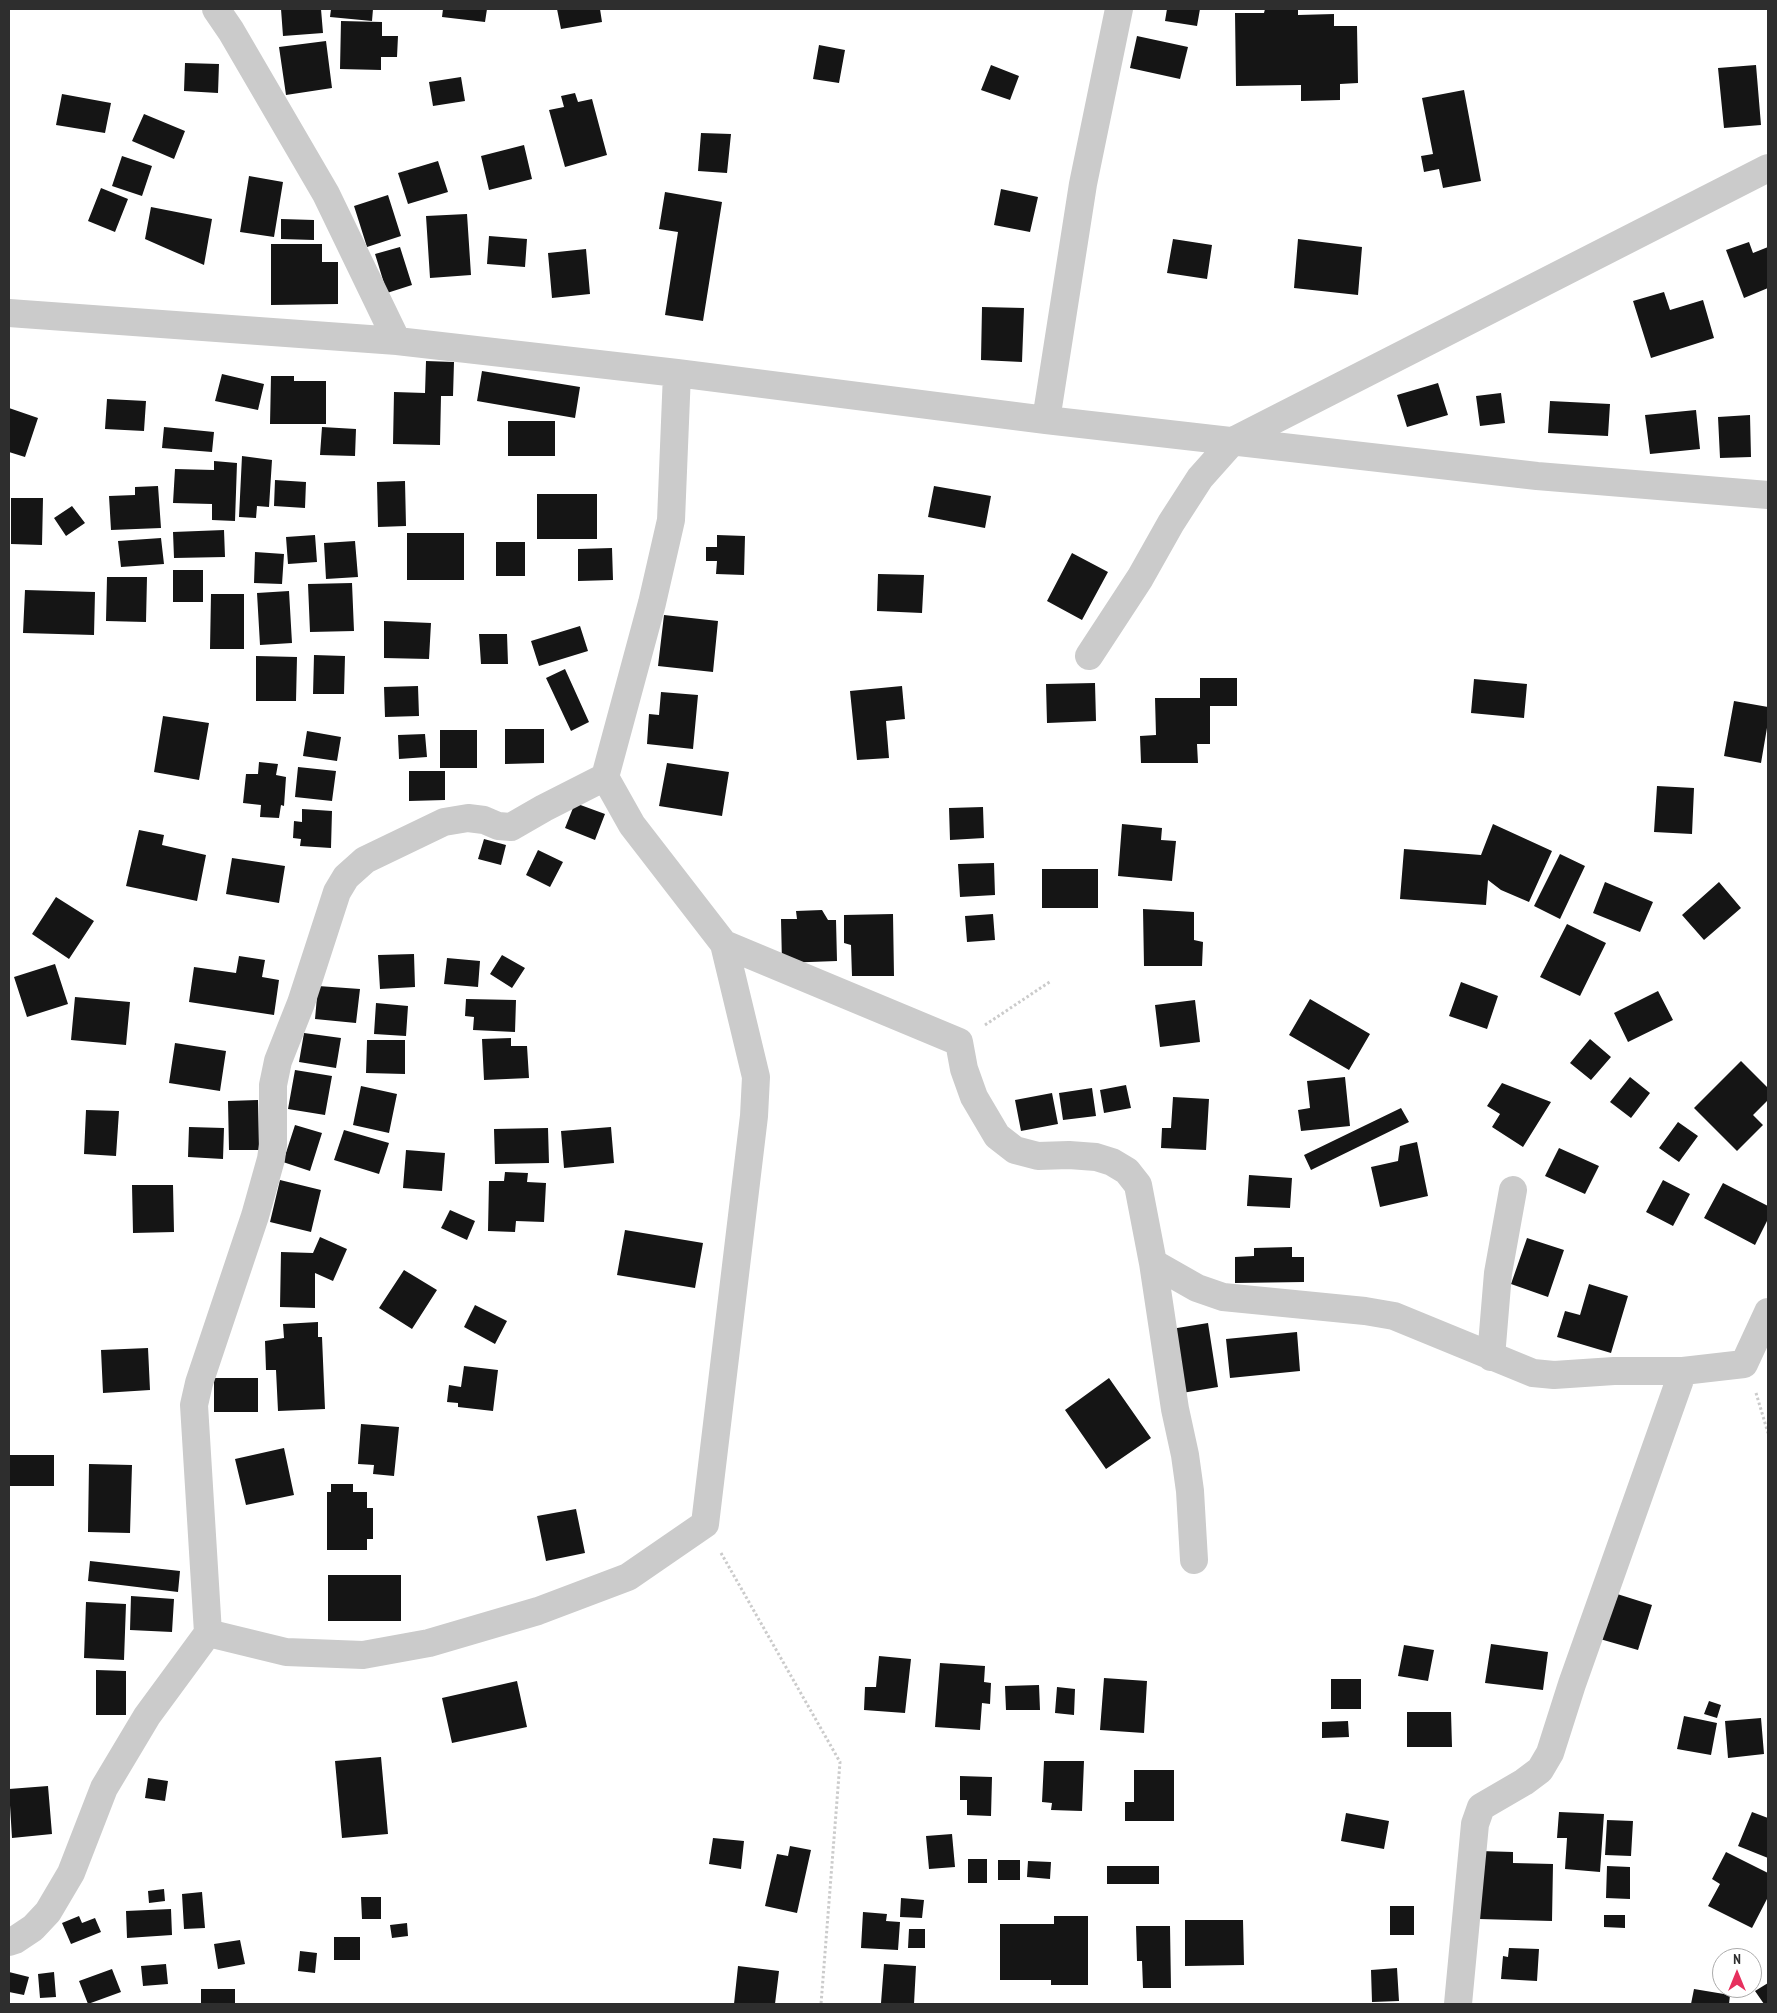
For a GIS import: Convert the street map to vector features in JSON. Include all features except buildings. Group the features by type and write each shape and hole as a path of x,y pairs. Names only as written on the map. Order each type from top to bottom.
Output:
{"street":[{"path":"216,9 231,31 326,194 396,341"},
{"path":"1046,420 1083,184 1119,9"},
{"path":"1089,656 1140,578 1171,523 1200,478 1233,441 1768,168"},
{"path":"9,313 396,341 677,373 1046,420 1537,476 1768,495"},
{"path":"208,1633 286,1652 363,1655 430,1642 538,1611 628,1577 705,1524 754,1116 756,1077 724,944 632,825 605,777 652,603 671,520 677,373"},
{"path":"9,1942 33,1928 48,1912 71,1873 104,1788 147,1716 208,1633 194,1405 199,1383 255,1216 271,1159 273,1145 273,1085 278,1061 301,1003 337,892 346,877 365,860 444,822 468,818 484,820 498,826 511,827 605,777"},
{"path":"724,944 959,1042 964,1069 974,1097 997,1136 1015,1150 1038,1156 1069,1155 1096,1157 1112,1162 1127,1171 1138,1185 1153,1263 1175,1409 1185,1455 1190,1491 1194,1560"},
{"path":"1491,1357 1498,1273 1513,1190"},
{"path":"1153,1263 1197,1288 1223,1297 1366,1311 1394,1316 1533,1373 1682,1372 1744,1364 1768,1312"},
{"path":"1458,2004 1476,1824 1481,1808 1540,1770 1550,1753 1572,1684 1682,1372"}],"path":[{"path":"959,1042 1051,981"},
{"path":"1744,1364 1761,1405 1768,1433"},
{"path":"705,1524 840,1762 820,2004"}]}
